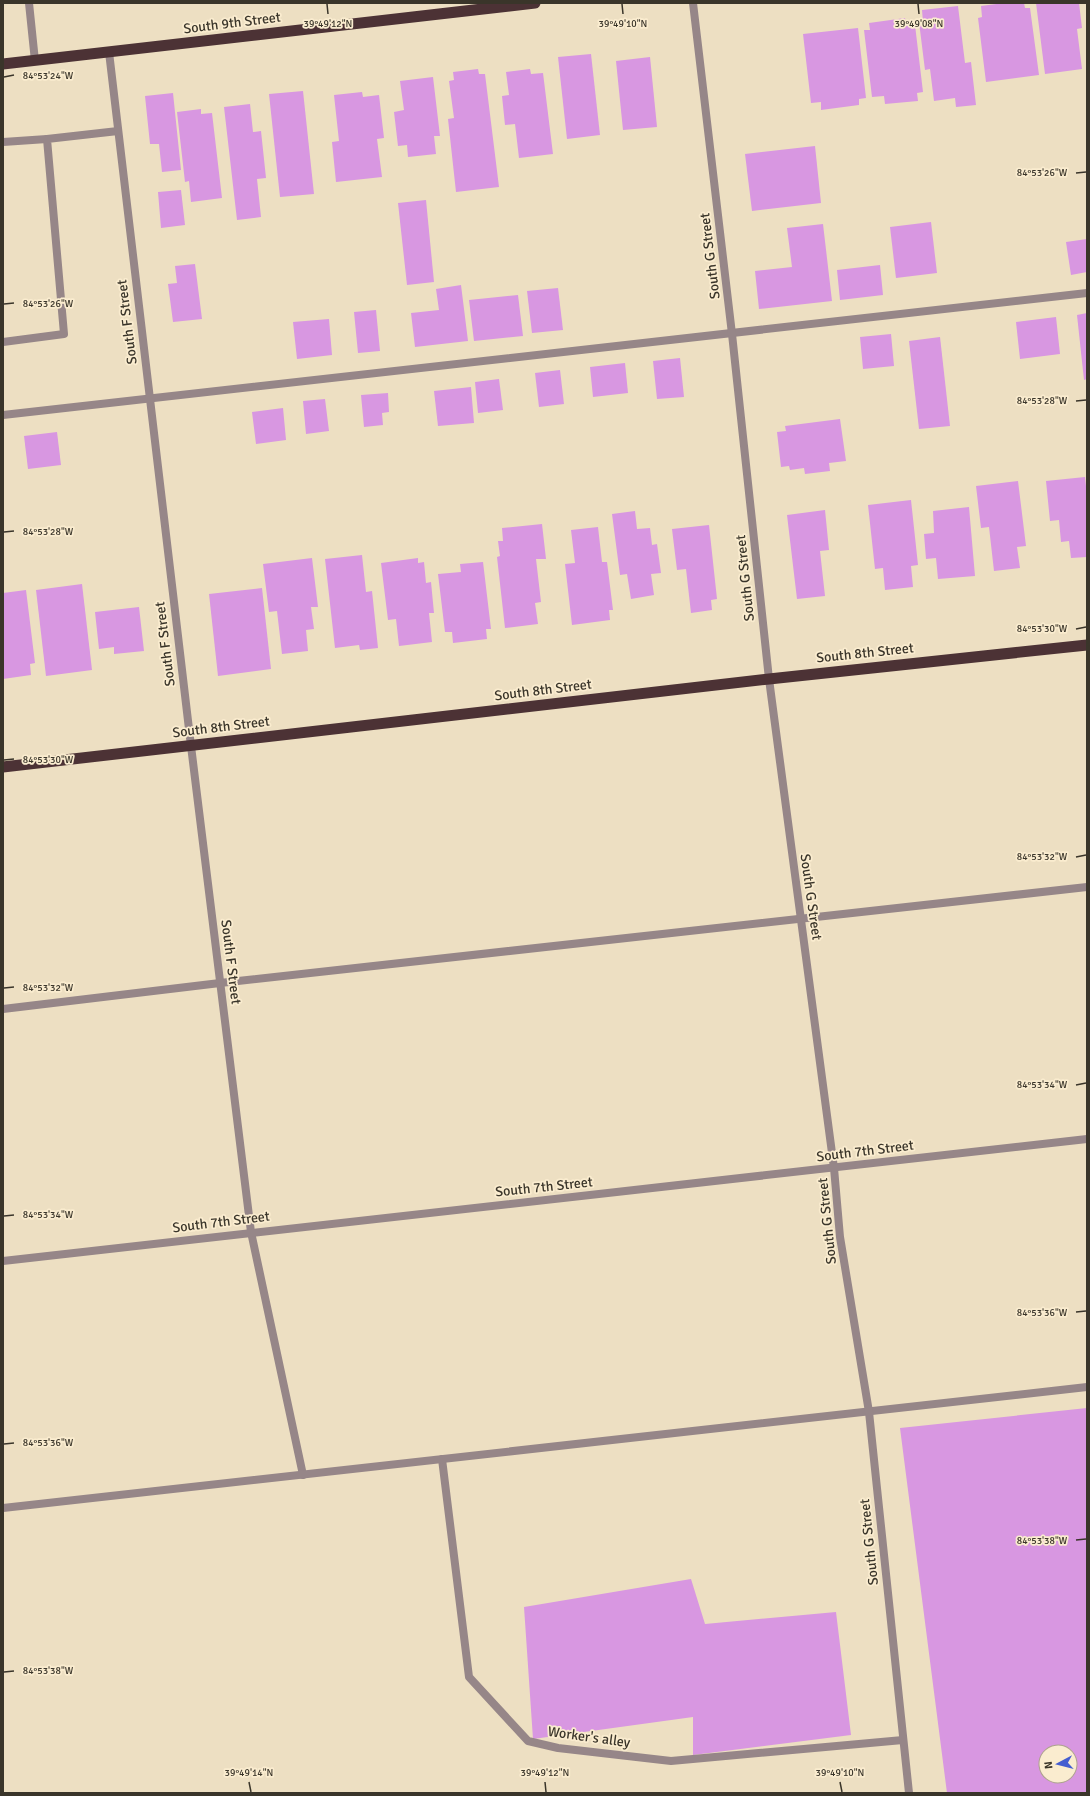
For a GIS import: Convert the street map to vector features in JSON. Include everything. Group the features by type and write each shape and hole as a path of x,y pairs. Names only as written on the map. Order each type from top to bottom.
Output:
{"highway":[{"name":"South 9th Street","path":"3,64 535,3"},
{"name":"South 8th Street","path":"3,767 769,679 1087,645"}],"street":[{"path":"29,3 35,61"},
{"name":"South G Street","path":"693,3 732,334 769,679 834,1168 840,1237 869,1412 909,1793"},
{"name":"South F Street","path":"109,52 191,746 251,1232 303,1475"},
{"path":"3,142 118,132"},
{"path":"3,342 64,334 47,139"},
{"path":"3,415 150,400 1087,293"},
{"path":"3,1009 220,983 1087,887"},
{"name":"South 7th Street","path":"3,1261 1087,1139"},
{"path":"3,1508 1087,1387"},
{"name":"Worker's alley","path":"442,1460 469,1677 528,1741 558,1748 671,1761 903,1740"}],"building":[{"path":"1004,3 1024,3 1025,8 1030,8 1039,75 986,82 978,18 982,17 981,6"},
{"path":"1036,3 1079,3 1082,28 1077,29 1082,69 1045,74"},
{"path":"958,6 965,63 971,62 976,105 956,107 955,98 934,101 930,69 925,70 919,22 923,22 922,10"},
{"path":"905,18 906,26 915,25 923,92 917,93 918,101 885,104 884,96 872,97 864,30 870,30 869,23"},
{"path":"858,28 866,98 859,99 859,105 821,110 821,102 811,103 803,34"},
{"path":"591,54 600,135 567,139 558,57"},
{"path":"650,57 657,127 623,130 616,61"},
{"path":"478,69 479,74 485,74 499,187 456,192 448,119 454,118 449,81 454,80 453,72"},
{"path":"530,69 531,74 543,73 553,154 519,158 515,124 505,125 502,96 509,95 506,72"},
{"path":"433,77 440,136 434,136 436,154 408,157 407,145 398,146 394,112 404,110 400,81"},
{"path":"303,91 314,194 280,197 269,94"},
{"path":"362,92 363,97 379,95 384,138 377,139 382,177 336,182 332,142 339,141 334,95"},
{"path":"173,93 181,170 162,172 159,144 150,144 145,96"},
{"path":"250,104 253,132 261,131 266,178 257,179 261,217 237,220 224,107"},
{"path":"201,109 201,114 212,113 222,198 191,202 189,181 185,182 177,112"},
{"path":"815,146 821,203 752,211 745,154"},
{"path":"181,190 185,225 161,228 158,192"},
{"path":"426,200 434,282 407,285 398,203"},
{"path":"931,222 937,273 896,278 890,227"},
{"path":"823,224 832,301 759,309 755,271 792,267 787,228"},
{"path":"1087,239 1087,272 1071,275 1066,242"},
{"path":"195,264 202,319 173,322 168,284 177,283 175,266"},
{"path":"880,265 883,295 840,300 837,270"},
{"path":"461,285 468,341 415,347 411,313 439,310 436,289"},
{"path":"558,288 563,330 532,333 527,291"},
{"path":"518,295 523,336 474,341 469,300"},
{"path":"376,310 380,351 358,353 354,312"},
{"path":"1087,313 1087,379 1084,380 1077,315"},
{"path":"1056,317 1060,354 1020,359 1016,322"},
{"path":"329,319 332,355 297,359 293,322"},
{"path":"891,334 894,366 863,369 860,337"},
{"path":"940,337 950,426 919,429 909,341"},
{"path":"680,358 684,397 657,399 653,361"},
{"path":"625,363 628,393 593,397 590,367"},
{"path":"560,370 564,404 539,407 535,373"},
{"path":"499,379 503,410 478,413 475,382"},
{"path":"471,387 474,423 438,426 434,391"},
{"path":"388,393 389,412 382,413 383,425 364,427 361,395"},
{"path":"325,399 329,431 306,434 303,401"},
{"path":"283,408 286,440 256,444 252,412"},
{"path":"840,419 846,461 829,463 830,471 805,474 804,468 790,470 789,466 781,467 777,432 786,431 785,426"},
{"path":"57,432 61,465 28,469 24,436"},
{"path":"1085,477 1087,495 1087,557 1071,558 1069,541 1061,542 1059,520 1050,521 1046,481"},
{"path":"1018,481 1026,546 1017,547 1020,568 994,571 989,527 981,528 976,486"},
{"path":"911,500 918,565 911,566 913,587 885,590 883,568 875,569 868,505"},
{"path":"969,507 975,576 938,579 936,558 926,559 924,534 934,533 933,511"},
{"path":"825,510 829,550 820,551 825,596 797,599 787,515"},
{"path":"635,511 637,529 650,528 652,545 657,544 661,573 651,574 654,595 631,599 627,574 620,575 612,514"},
{"path":"542,524 546,559 536,559 541,602 535,603 538,624 505,628 497,557 500,556 498,541 503,541 502,528"},
{"path":"709,525 717,599 711,600 712,610 691,613 686,569 677,570 672,529"},
{"path":"598,527 602,562 607,562 613,610 609,610 610,620 572,625 565,564 575,563 571,530"},
{"path":"362,555 366,592 372,591 378,648 360,650 359,645 335,648 325,559"},
{"path":"312,558 318,607 311,607 314,629 306,630 308,651 282,654 277,611 269,612 263,564"},
{"path":"418,558 418,563 424,562 426,583 431,582 434,613 429,613 432,642 399,646 396,619 388,620 381,563"},
{"path":"483,562 491,629 486,629 487,639 453,643 452,632 445,632 438,574 461,572 460,564"},
{"path":"82,584 92,670 46,676 36,590"},
{"path":"262,588 271,669 218,676 209,594"},
{"path":"26,590 35,663 30,664 31,675 3,679 3,593"},
{"path":"139,607 144,651 114,654 114,647 99,649 95,612"},
{"path":"1087,1408 1087,1793 947,1793 900,1428"},
{"path":"691,1579 705,1624 836,1612 851,1735 693,1755 693,1717 533,1739 524,1607"}]}
